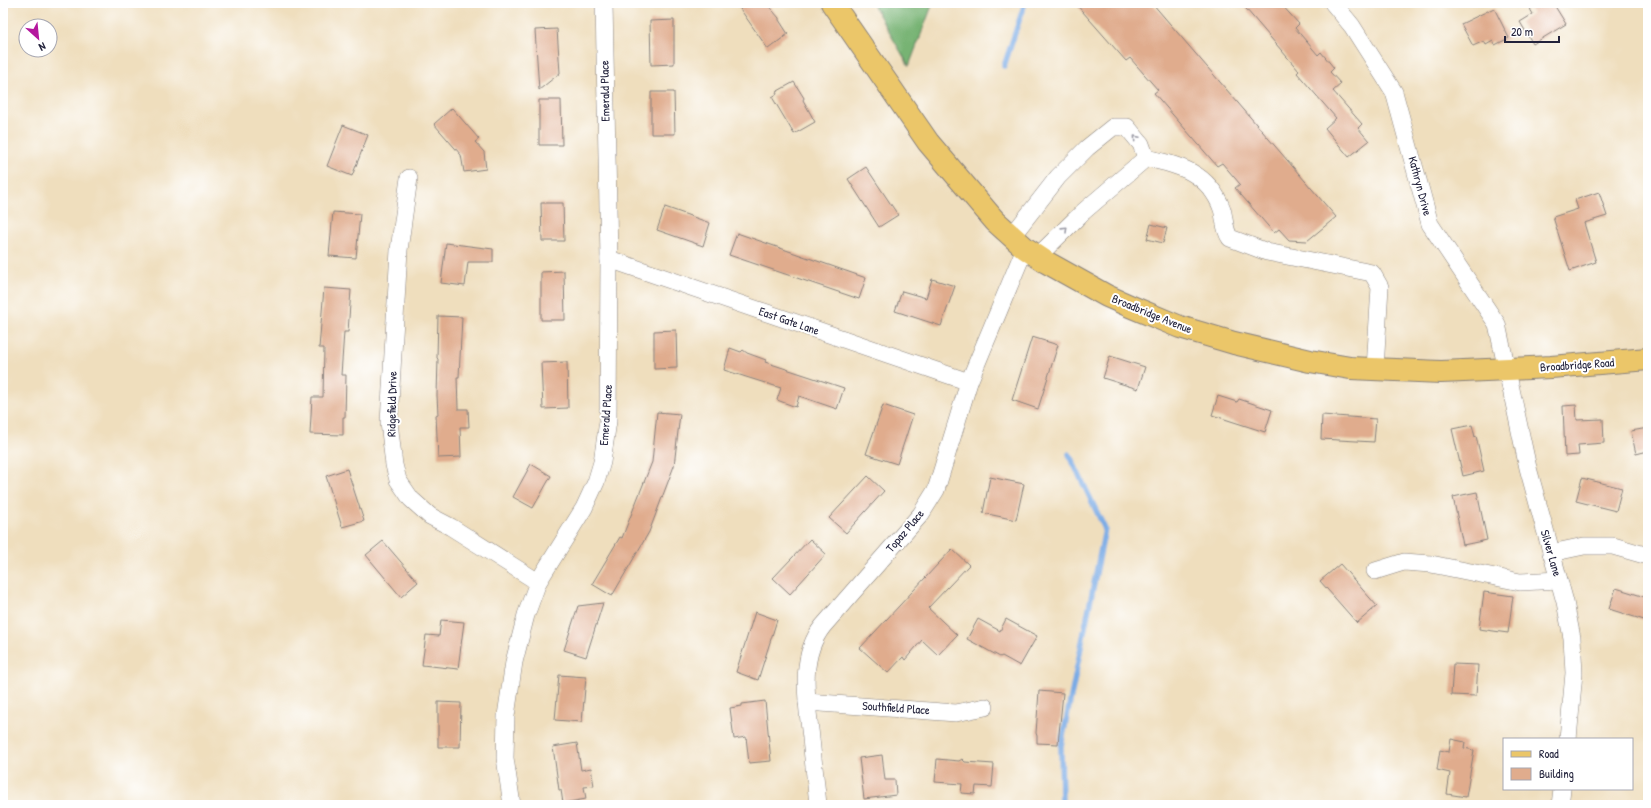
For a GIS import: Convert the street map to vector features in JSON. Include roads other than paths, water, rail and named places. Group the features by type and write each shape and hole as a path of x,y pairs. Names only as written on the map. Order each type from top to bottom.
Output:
{"main road":[{"name":"Broadbridge Avenue","path":"832,3 928,142 995,221 1025,247 1108,296 1180,327 1234,343 1310,361 1350,368 1441,372 1507,369"},
{"name":"Broadbridge Avenue","path":"844,3 885,80"},
{"name":"Broadbridge Road","path":"1507,369 1648,359"}],"street":[{"name":"Emerald Place","path":"512,805 505,758 506,716 514,662 524,622 538,582 584,508 596,482 602,462 608,421 609,259 604,3"},
{"name":"Kathryn Drive","path":"1333,3 1352,26 1394,92 1430,224 1497,324 1507,369"},
{"path":"1025,247 1058,177 1087,148 1113,127 1127,127 1141,144 1146,158"},
{"path":"1025,247 1083,212 1146,158"},
{"path":"1146,158 1173,163 1192,171 1208,186 1217,196 1225,218 1226,233 1230,238 1267,252 1372,273 1380,287 1374,369"},
{"name":"Ridgefield Drive","path":"409,178 399,250 389,422 394,465 398,480 411,499 430,516 451,527 538,582"},
{"name":"Topaz Place","path":"818,805 807,702 807,667 809,654 816,634 921,514 936,490 969,382 1025,247"},
{"name":"East Gate Lane","path":"609,259 969,382"},
{"name":"Silver Lane","path":"1507,369 1528,468 1565,602 1572,638 1574,673 1568,738"},
{"path":"1551,553 1584,546 1613,546 1648,556"},
{"path":"1375,571 1404,562 1431,564 1520,582 1559,580"},
{"name":"Southfield Place","path":"807,702 956,712 985,707"},
{"path":"1560,805 1562,790"}],"waterway":[{"path":"1004,66 1025,3"},
{"path":"1062,805 1061,746 1105,529 1069,454"}]}
